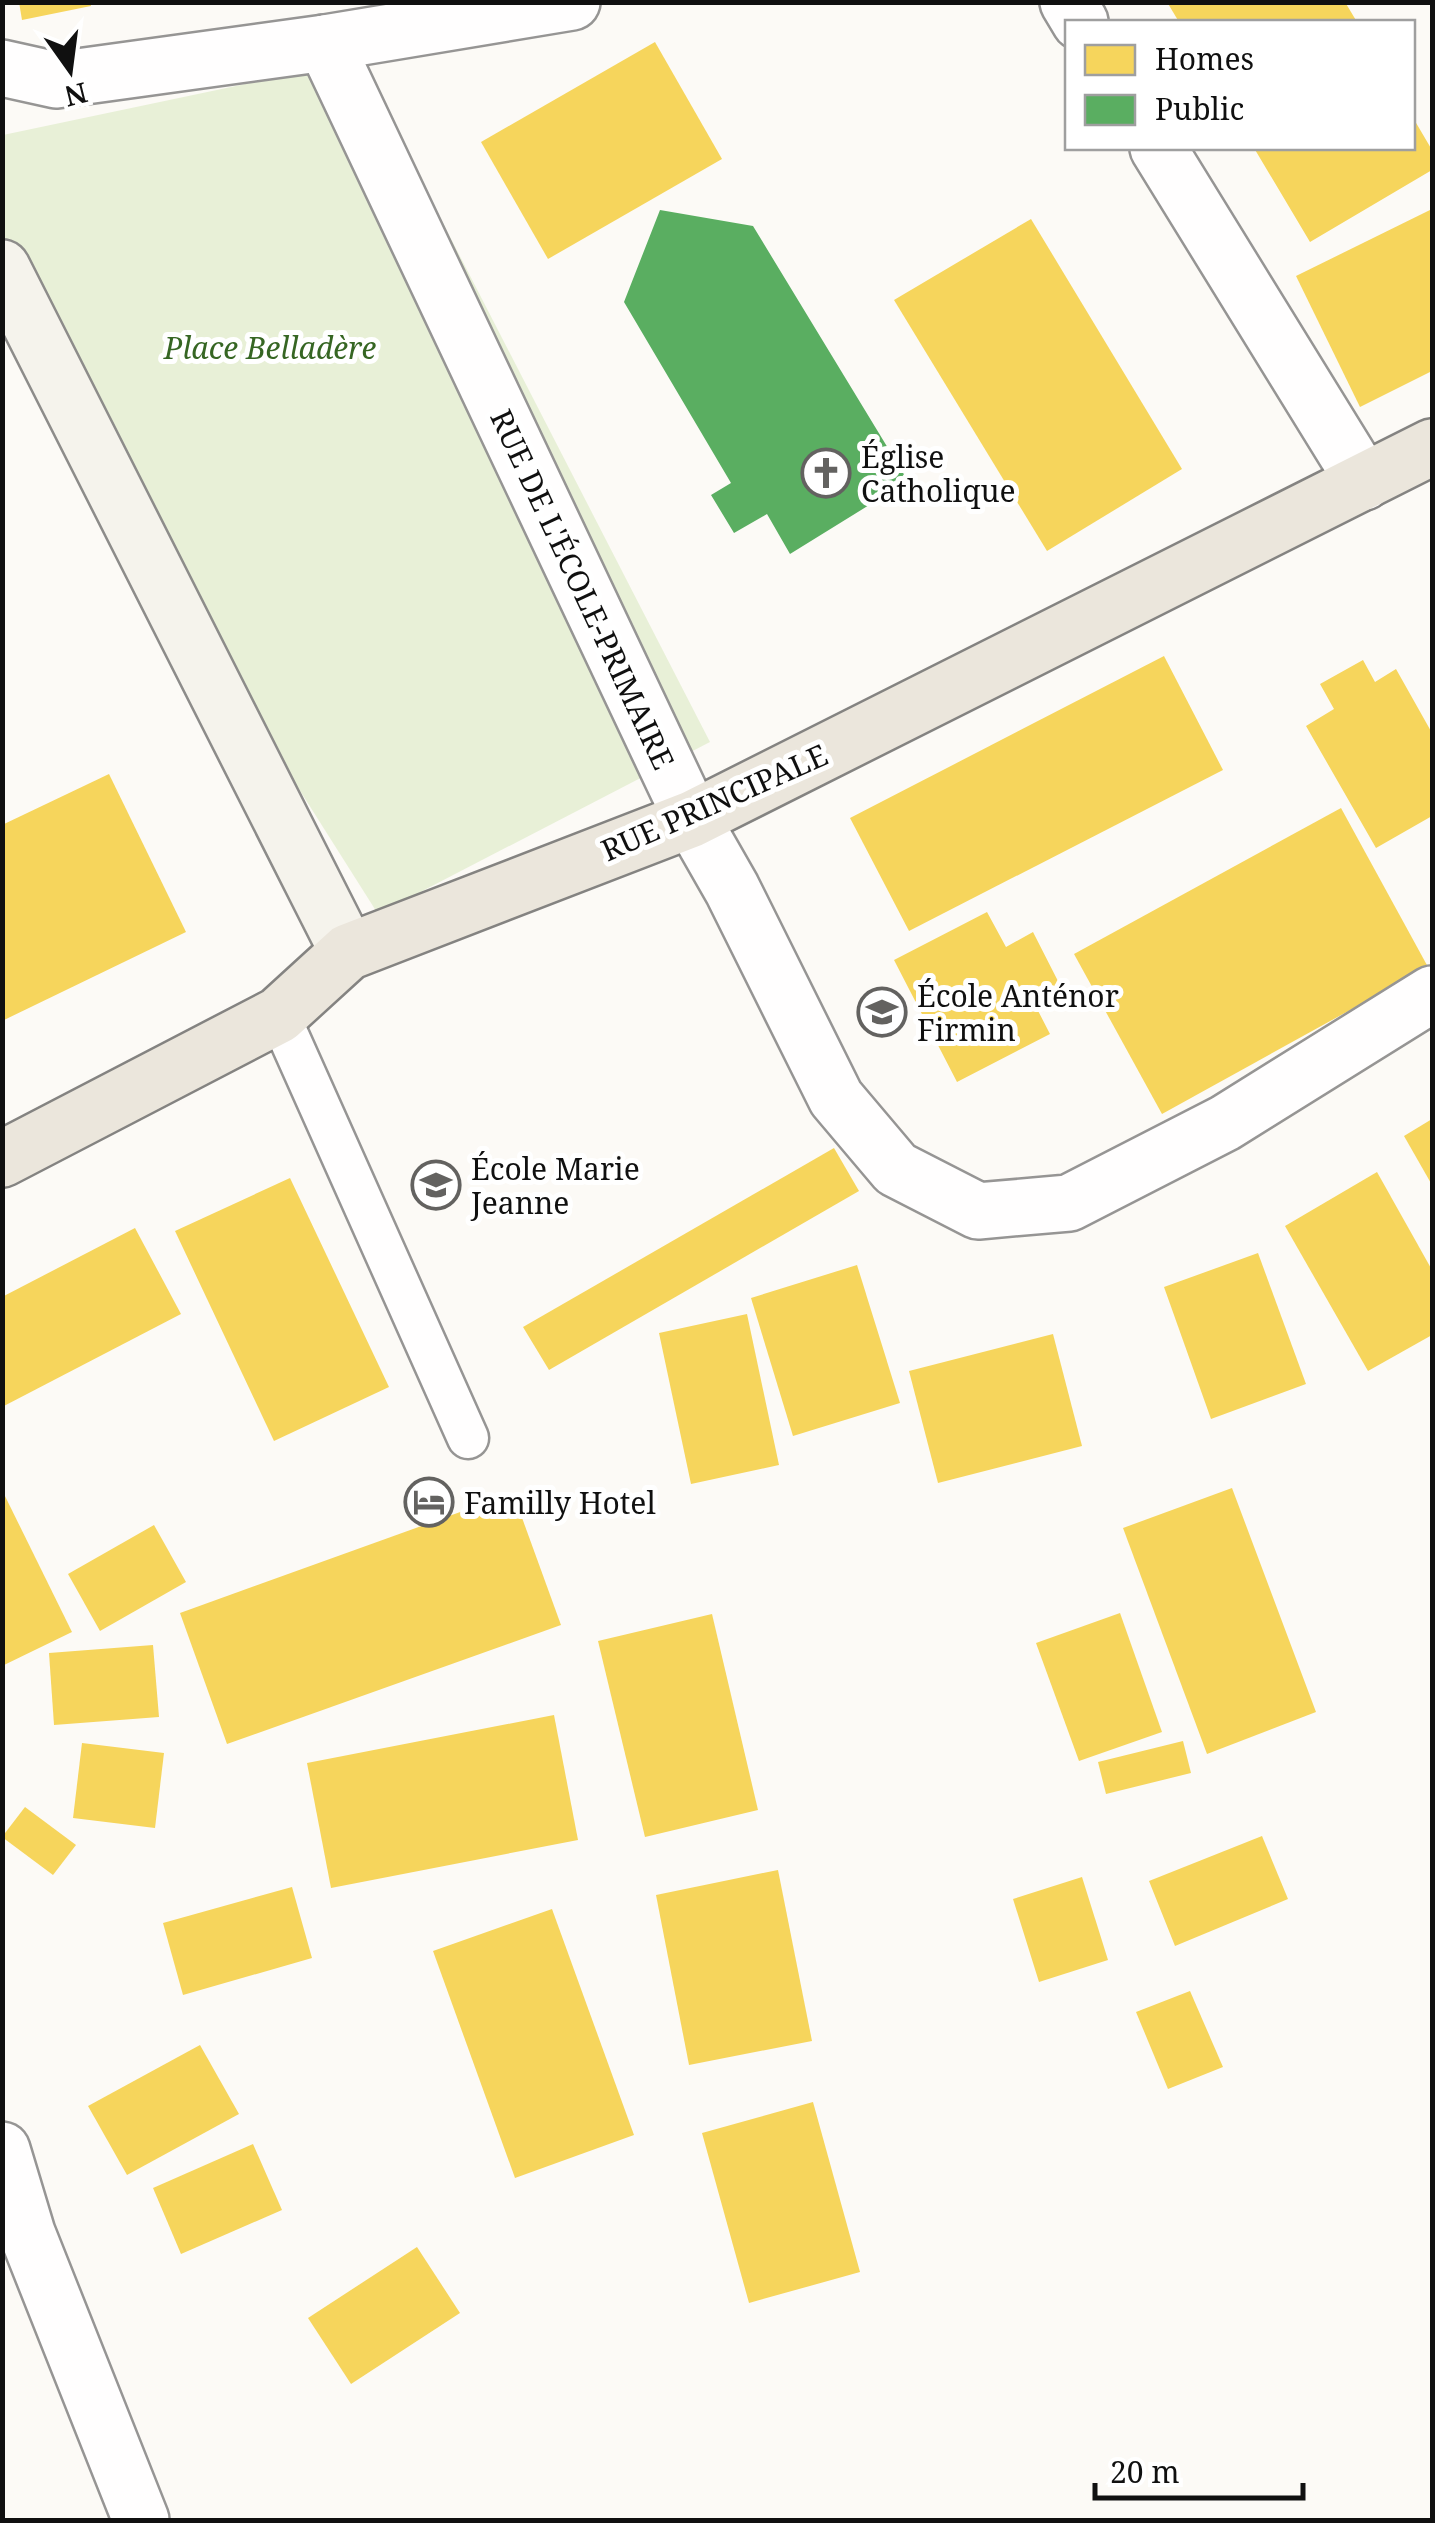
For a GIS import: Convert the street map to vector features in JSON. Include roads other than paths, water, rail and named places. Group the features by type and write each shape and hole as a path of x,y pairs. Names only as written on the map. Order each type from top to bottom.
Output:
{"main road":[{"name":"RUE PRINCIPALE","path":"2,1159 279,1015 348,952 692,819 1432,447"}],"street":[{"path":"2,68 56,80 324,43 572,2"},
{"name":"RUE DE L'ÉCOLE-PRIMAIRE","path":"324,43 692,819 732,889 836,1098 896,1169 978,1212 1069,1203 1225,1122 1432,994"},
{"path":"1159,150 1364,482"},
{"path":"2,268 348,952"},
{"path":"2,2150 27,2233 141,2520"}],"lane":[{"path":"279,1015 468,1438"}],"place":[{"name":"Église Catholique","path":"826,473"},
{"name":"École Anténor Firmin","path":"882,1012"},
{"name":"École Marie Jeanne","path":"436,1185"},
{"name":"Familly Hotel","path":"429,1502"}],"park label":[{"name":"Place Belladère","path":"270,347"}]}
